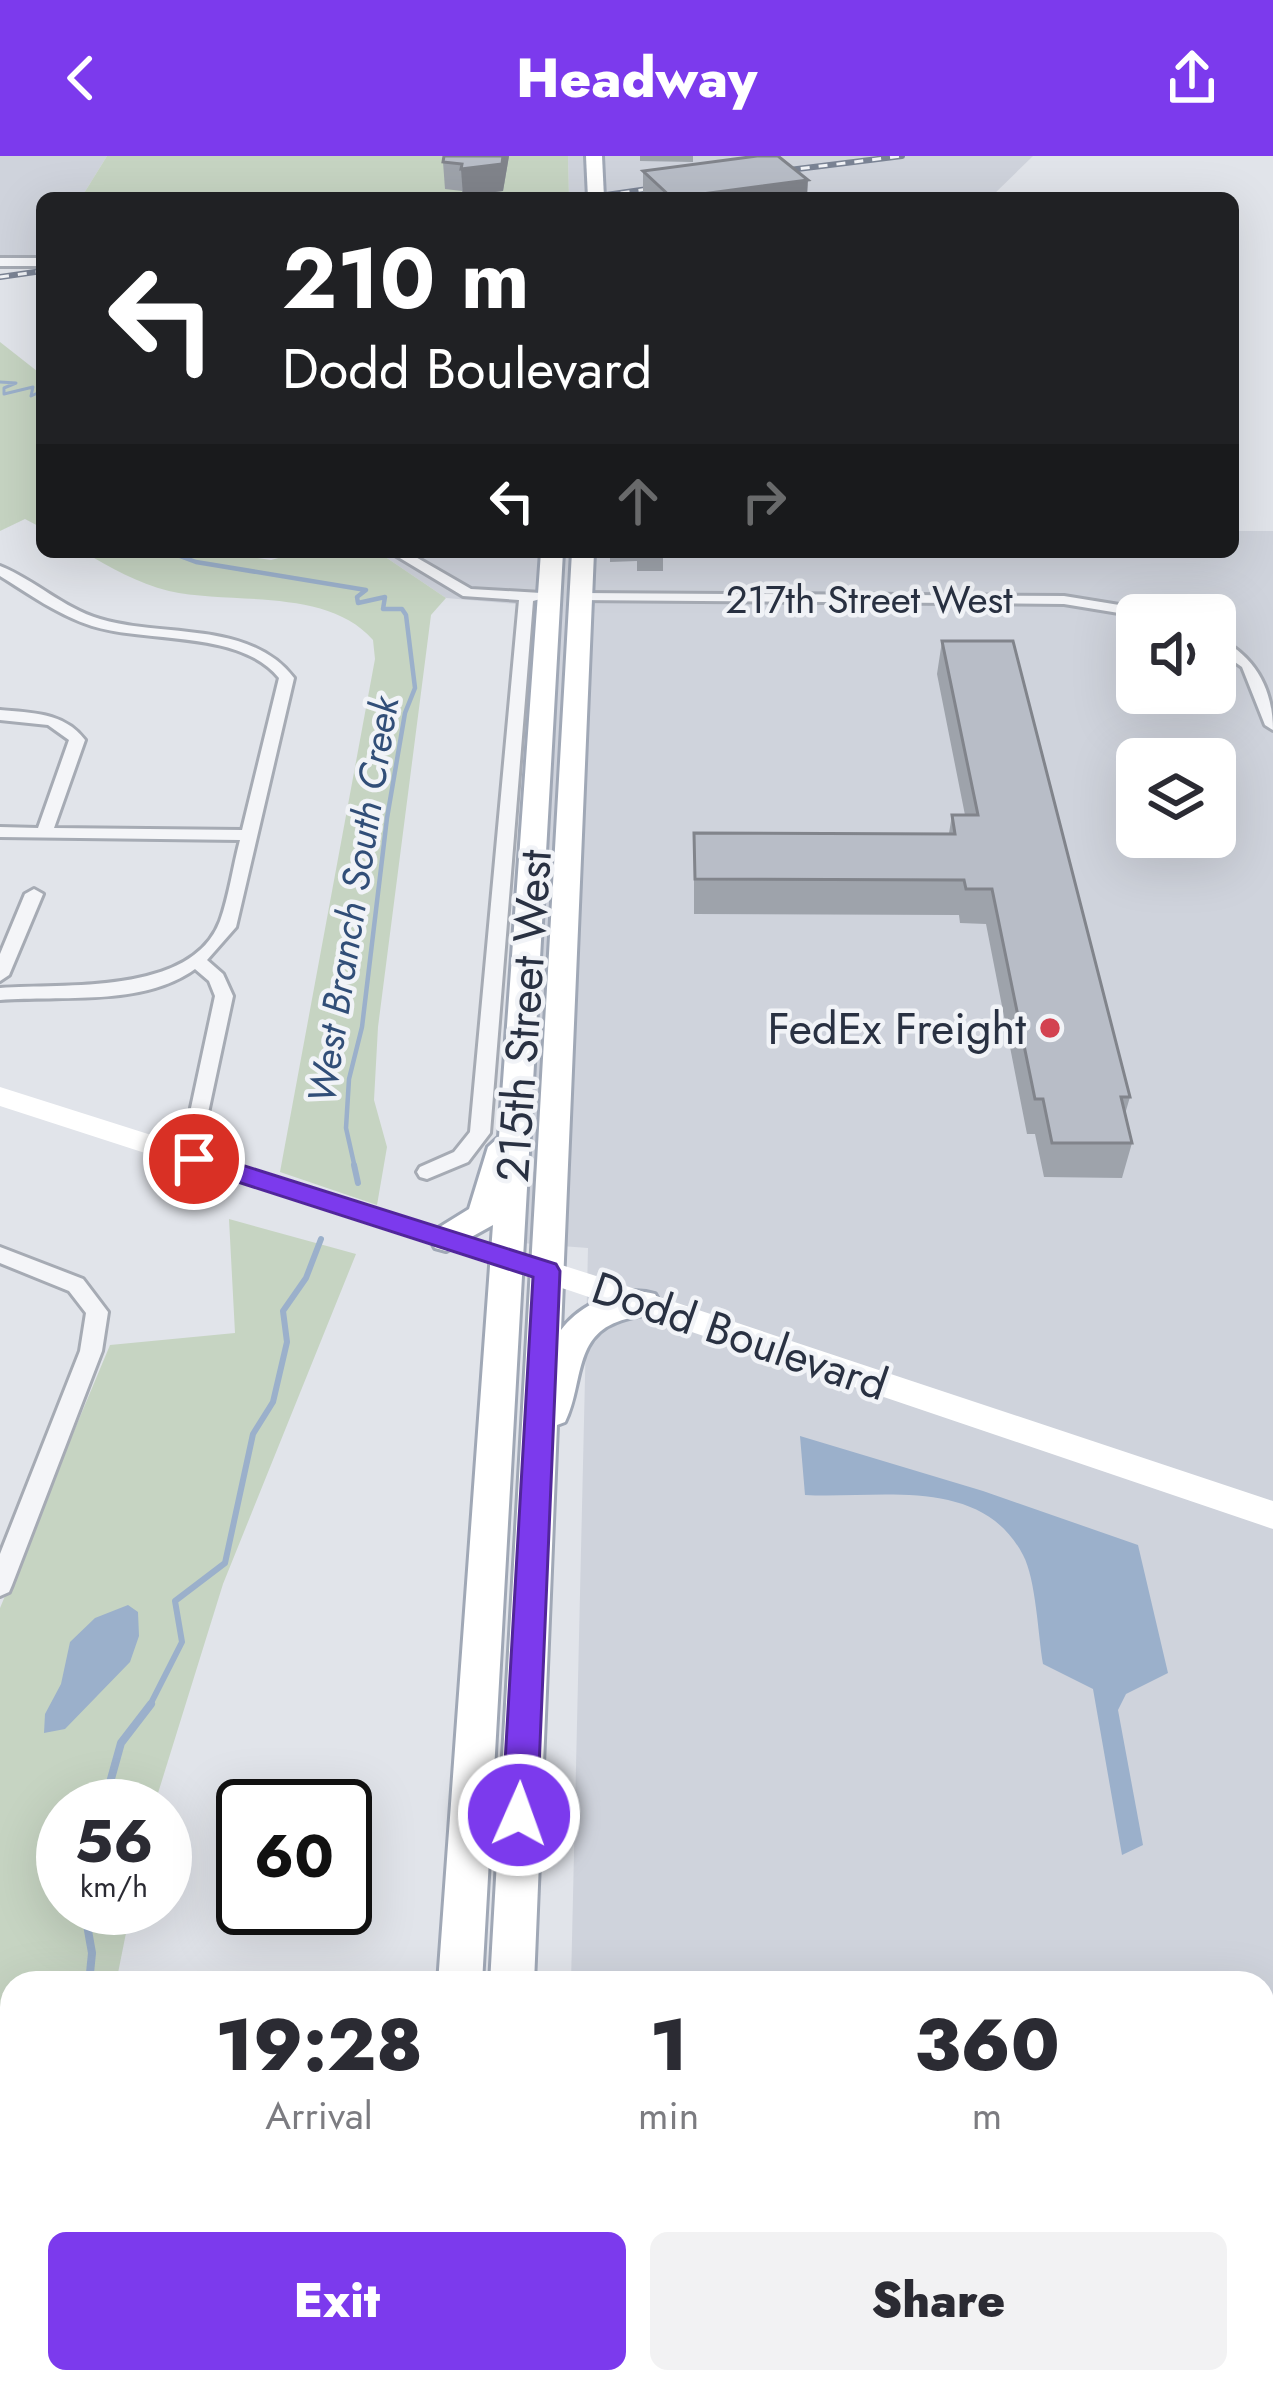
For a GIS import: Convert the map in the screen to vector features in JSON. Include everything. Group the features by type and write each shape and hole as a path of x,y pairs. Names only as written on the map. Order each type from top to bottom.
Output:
{"main road":[{"path":"594,156 596,192"},
{"name":"215th Street West","path":"461,1971 523,1063 538,597 550,558"},
{"path":"563,558 564,582 581,597"},
{"name":"215th Street West","path":"513,1971 583,558"},
{"path":"538,597 564,608 568,660 578,687"},
{"path":"446,1239 483,1216 523,1063"},
{"name":"Dodd Boulevard","path":"0,1096 547,1271 1273,1515"},
{"path":"534,1495 573,1337 588,1317 643,1303"}],"street":[{"path":"0,262 36,262"},
{"path":"407,558 468,593 538,597"},
{"path":"0,570 93,622 239,646 266,654 281,665 287,678 227,927 210,953 130,988 0,994"},
{"name":"215th Street West","path":"428,1172 461,1157 480,1133 538,597"},
{"name":"217th Street West","path":"581,597 1064,600 1116,608"},
{"path":"1236,656 1248,665 1273,725"},
{"path":"0,716 56,723 72,731 77,740 44,834"},
{"path":"0,832 250,835"},
{"path":"0,975 34,894"},
{"path":"197,961 218,978 224,996 201,1108"},
{"path":"0,1256 76,1285 97,1312 91,1351 0,1585"}],"shaded area":[{"path":"0,156 107,156 85,192 36,192 36,260 0,259"},
{"path":"568,156 1033,156 996,192 569,192"},
{"path":"1239,531 1273,531 1273,1971 571,1971 588,1248 494,1241 539,606 446,598 387,558 1239,558"}],"green space":[{"path":"107,156 568,156 569,192 85,192"},
{"path":"0,342 36,370 36,525 25,519 0,531"},
{"path":"95,558 387,558 446,598 431,615 378,1027 374,1100 387,1147 377,1205 280,1172 375,659 373,640 354,623 331,612 277,601 169,591"},
{"path":"229,1219 356,1254 223,1584 162,1779 36,1779 36,1935 126,1935 118,1971 0,1971 0,1608 110,1345 235,1333"}],"water":[{"path":"800,1436 983,1491 1138,1545 1168,1673 1126,1694 1118,1710 1143,1845 1122,1855 1093,1689 1043,1664 1027,1565 1005,1530 982,1512 926,1496 805,1495"},
{"path":"128,1605 138,1612 139,1636 130,1662 65,1729 44,1733 45,1714 61,1684 70,1642 95,1618"}],"building":[{"path":"444,156 503,156 502,164 461,169 462,164 443,162"},
{"path":"778,156 808,180 717,192 666,192 643,171"},
{"name":"FedEx Freight","path":"942,641 1013,641 1130,1097 1121,1097 1132,1143 1052,1143 1043,1099 1035,1099 992,889 966,889 964,880 695,879 694,833 955,834 952,815 978,815"}],"waterway":[{"name":"West Branch South Creek","path":"0,382 16,383 4,388 4,394 33,387 31,396 36,394"},
{"name":"West Branch South Creek","path":"185,558 366,590 357,597 358,603 385,597 383,609 402,609 406,615 415,688 405,713 387,818 362,1027 349,1079 346,1128 355,1168"},
{"name":"West Branch South Creek","path":"354,1165 358,1183"},
{"name":"West Branch South Creek","path":"150,1706 182,1642 175,1601 225,1563 253,1434 273,1402 287,1342 283,1311 306,1278 321,1239"},
{"name":"West Branch South Creek","path":"111,1779 121,1743 150,1706"},
{"name":"West Branch South Creek","path":"89,1935 90,1971"}],"railway":[{"path":"765,173 902,156"},
{"path":"627,192 676,185"},
{"path":"0,277 36,272"}],"place":[{"name":"FedEx Freight","path":"1050,1028"}],"route":[{"path":"194,1159 547,1271 519,1815"}]}
